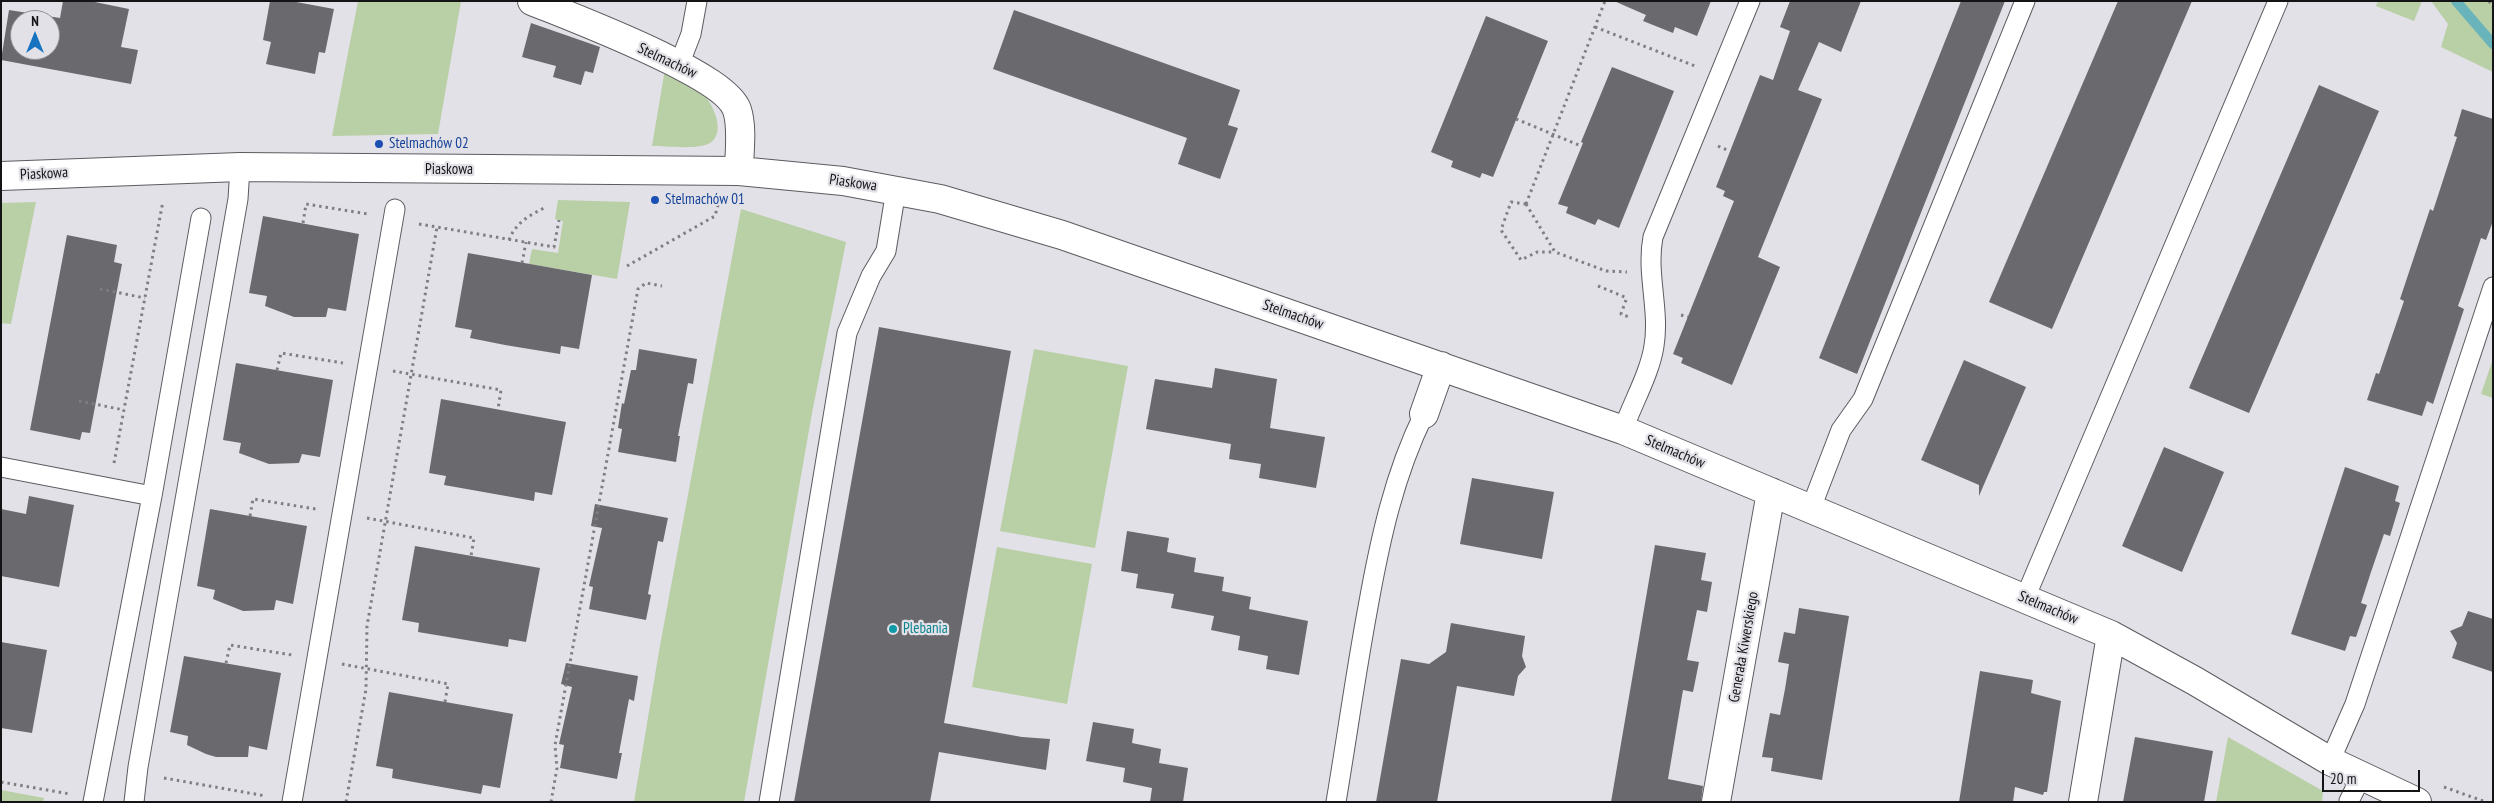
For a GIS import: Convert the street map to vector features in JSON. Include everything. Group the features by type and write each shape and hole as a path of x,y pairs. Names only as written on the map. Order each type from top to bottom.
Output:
{"street":[{"name":"Stelmachów","path":"532,1 679,65 711,82 730,98 737,110 739,171"},
{"name":"Piaskowa","path":"1,176 240,167 739,171 843,181 896,190"},
{"name":"Stelmachów","path":"896,190 940,199 1022,222 1623,430 2111,635 2196,681 2330,762 2417,802"},
{"path":"1424,414 1441,366"},
{"name":"Generała Kiwerskiego","path":"1716,802 1771,492"},
{"path":"2083,802 2111,635"}],"lane":[{"path":"679,65 691,34 697,1"},
{"path":"1623,430 1654,347 1655,329 1650,252 1653,238 1721,76 1750,1"},
{"path":"1810,508 1841,430 1863,399 2025,1"},
{"path":"2025,598 2278,1"},
{"path":"134,802 137,773 238,199 240,167"},
{"path":"769,802 847,333 871,276 886,251 896,190"},
{"path":"292,801 368,367 400,217"},
{"path":"93,800 152,496 201,218"},
{"path":"2330,762 2355,704 2493,287"},
{"path":"1336,802 1375,568 1393,490 1407,448 1424,414"},
{"path":"1,467 152,496"},
{"path":"2349,801 2361,777"}],"path":[{"path":"1526,204 1605,1"},
{"path":"2489,1 2493,7"},
{"path":"1595,27 1721,76"},
{"path":"1516,120 1581,146"},
{"path":"1712,144 1729,151"},
{"path":"627,266 715,216 718,194"},
{"path":"109,488 163,198"},
{"path":"1526,204 1511,202 1500,230 1521,260 1537,252 1555,252 1606,272 1634,272"},
{"path":"303,224 306,204 400,217 437,227 554,247 559,220"},
{"path":"1526,204 1555,252"},
{"path":"509,240 518,224 546,207"},
{"path":"346,802 366,689 367,626 437,227"},
{"path":"522,263 526,242"},
{"path":"551,802 557,768 555,745 638,289 646,283 662,286"},
{"path":"1598,286 1627,298"},
{"path":"100,289 145,298"},
{"path":"278,370 281,353 502,390 498,410"},
{"path":"79,401 124,410"},
{"path":"250,516 253,499 342,514 474,538 471,556"},
{"path":"366,669 448,684 445,702"},
{"path":"137,773 292,801"},
{"path":"1,782 93,800"}],"green space":[{"path":"358,1 461,1 438,134 332,136"},
{"path":"2378,1 2422,1 2414,21 2376,6"},
{"path":"2431,1 2493,1 2493,72 2441,47 2448,24"},
{"path":"665,69 695,87 708,100 715,112 718,126 715,139 710,143 690,147 652,146"},
{"path":"558,200 630,202 617,279 529,264 532,249 558,253 563,221 555,219"},
{"path":"36,202 11,324 1,323 1,203"},
{"path":"741,209 846,242 812,413 744,802 634,802 659,651"},
{"path":"1034,349 1128,366 1095,548 1000,531"},
{"path":"2493,359 2493,398 2481,394"},
{"path":"997,547 1092,564 1067,704 972,687"},
{"path":"2228,737 2323,791 2322,802 2216,802"},
{"path":"1,790 44,798 43,802 1,802"}],"building":[{"path":"63,1 90,1 129,9 121,47 138,50 131,84 1,60 9,10 10,60 60,60 60,18"},
{"path":"270,1 291,1 334,9 325,53 319,52 315,74 266,64 271,42 263,40"},
{"path":"1614,1 1711,1 1697,36 1675,27 1673,33 1643,21 1646,15"},
{"path":"1790,1 1861,1 1841,52 1819,42 1798,90 1822,99 1758,257 1780,267 1732,385 1681,363 1683,358 1673,354 1734,201 1723,196 1725,191 1716,187 1760,75 1773,80 1790,31 1780,27"},
{"path":"1961,1 2005,1 1857,374 1819,358"},
{"path":"2118,1 2192,1 2052,329 1989,302"},
{"path":"1014,10 1240,90 1228,125 1238,128 1220,179 1178,164 1187,138 993,69"},
{"path":"1486,16 1548,41 1493,177 1482,173 1480,178 1451,167 1453,161 1431,152"},
{"path":"531,23 600,47 593,73 585,71 581,85 553,77 556,66 522,57"},
{"path":"1612,67 1674,91 1619,228 1598,219 1595,225 1566,213 1568,207 1558,204"},
{"path":"2319,85 2379,111 2249,413 2189,388"},
{"path":"2462,109 2493,119 2493,221 2486,240 2481,238 2458,306 2464,309 2433,404 2427,401 2422,416 2367,400 2376,373 2379,374 2404,301 2400,299 2430,209 2433,211 2457,137 2454,136"},
{"path":"263,216 359,234 346,311 328,308 326,317 294,317 265,306 267,296 249,293"},
{"path":"67,235 117,245 114,262 122,264 90,433 82,432 80,440 30,430"},
{"path":"468,253 592,275 579,349 561,346 560,354 505,345 470,338 472,330 455,327"},
{"path":"879,327 1011,351 944,723 1022,737 1050,739 1046,770 939,752 930,802 794,802"},
{"path":"639,349 697,359 693,384 688,383 678,436 680,436 676,462 618,452 622,429 618,428 622,403 624,404 631,370 636,370"},
{"path":"1964,360 2026,387 1979,496 1979,485 1921,460"},
{"path":"236,363 333,380 320,457 302,454 299,463 269,464 239,453 241,443 223,440"},
{"path":"1215,368 1277,379 1270,428 1325,437 1316,488 1259,478 1261,464 1229,459 1231,444 1146,429 1155,379 1212,388"},
{"path":"441,399 566,422 552,495 535,492 534,501 444,485 446,476 429,473"},
{"path":"2164,447 2224,472 2182,572 2122,546"},
{"path":"2345,467 2399,486 2395,501 2400,503 2390,536 2384,534 2371,572 2361,603 2367,605 2356,637 2350,636 2345,651 2291,634"},
{"path":"1472,478 1554,492 1542,559 1460,544"},
{"path":"29,496 74,505 59,587 1,576 1,509 26,514"},
{"path":"595,504 668,518 663,542 658,541 648,594 651,595 646,620 589,609 593,587 589,586 602,528 591,526"},
{"path":"210,509 307,526 293,604 276,600 274,610 243,611 213,599 215,590 197,586"},
{"path":"1127,531 1169,538 1167,552 1196,558 1194,572 1224,577 1222,591 1251,597 1249,609 1308,621 1299,675 1266,669 1268,656 1238,650 1240,636 1211,630 1214,616 1171,608 1174,594 1136,588 1138,574 1121,571"},
{"path":"1655,545 1706,553 1701,580 1712,582 1707,612 1697,610 1687,660 1699,662 1693,692 1683,690 1668,779 1703,786 1701,802 1611,802"},
{"path":"415,546 540,568 526,642 509,639 508,647 418,632 419,623 402,620"},
{"path":"1799,608 1849,616 1822,780 1771,771 1773,758 1762,757 1770,713 1780,715 1785,689 1789,664 1778,662 1784,632 1795,634"},
{"path":"2468,611 2493,619 2493,672 2452,658 2457,643 2450,631 2462,626"},
{"path":"1451,623 1525,636 1522,656 1526,667 1518,676 1514,696 1457,686 1437,802 1376,802 1401,659 1429,664 1446,652"},
{"path":"1,642 47,650 32,733 1,728"},
{"path":"184,656 281,673 267,750 249,746 248,757 216,757 187,745 188,736 170,732"},
{"path":"566,663 638,676 634,701 629,699 619,753 622,753 617,779 560,768 564,745 559,744 572,687 561,684"},
{"path":"1980,671 2033,680 2031,693 2061,701 2047,792 2044,792 2043,795 2015,787 2013,802 1959,802"},
{"path":"389,692 513,714 500,788 483,785 481,794 392,778 393,769 376,766"},
{"path":"1093,722 1134,729 1132,743 1161,749 1159,763 1188,768 1183,802 1150,802 1152,788 1123,782 1125,768 1086,761"},
{"path":"2135,737 2213,751 2204,802 2123,802"}],"waterway":[{"path":"2456,1 2493,44"}],"place":[{"name":"Stelmachów 02","path":"379,144"},
{"name":"Stelmachów 01","path":"655,200"},
{"name":"Plebania","path":"893,629"}]}
